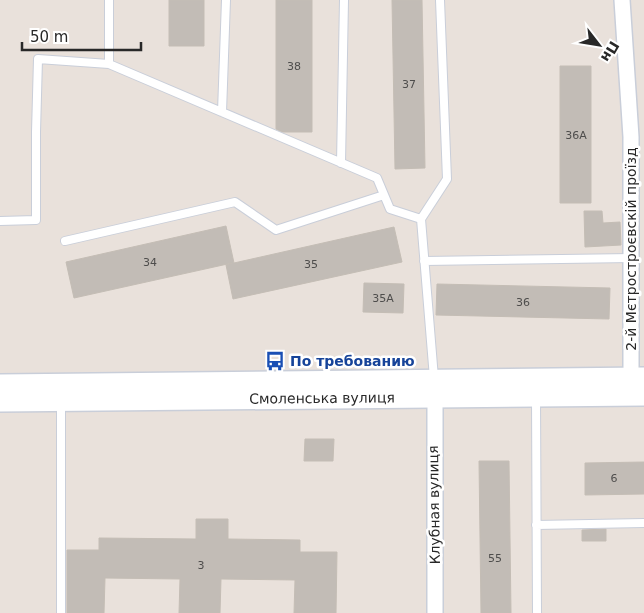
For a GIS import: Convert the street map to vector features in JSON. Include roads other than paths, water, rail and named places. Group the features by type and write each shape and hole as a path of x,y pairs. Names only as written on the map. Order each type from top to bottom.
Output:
{"street":[{"name":"2-й Мєтростроєвскій проїзд","path":"622,0 638,137 632,258 637,378"},
{"name":"Смоленська вулиця","path":"536,388 637,378"},
{"name":"Смоленська вулиця","path":"0,385 434,389 536,388 644,395"},
{"name":"Смоленська вулиця","path":"0,401 61,401 434,389"},
{"name":"Клубная вулиця","path":"434,389 435,613"}],"lane":[{"path":"109,0 109,64"},
{"path":"222,112 226,0"},
{"path":"342,163 344,0"},
{"path":"434,389 421,219 447,179 440,0"},
{"path":"0,221 36,220 38,59 109,64 376,178 390,209 421,219"},
{"path":"64,241 236,202 276,230 384,195"},
{"path":"424,261 632,258"},
{"path":"536,388 537,613"},
{"path":"61,401 61,613"},
{"path":"536,525 644,523"}],"place":[{"name":"По требованию","path":"275,361"}]}
